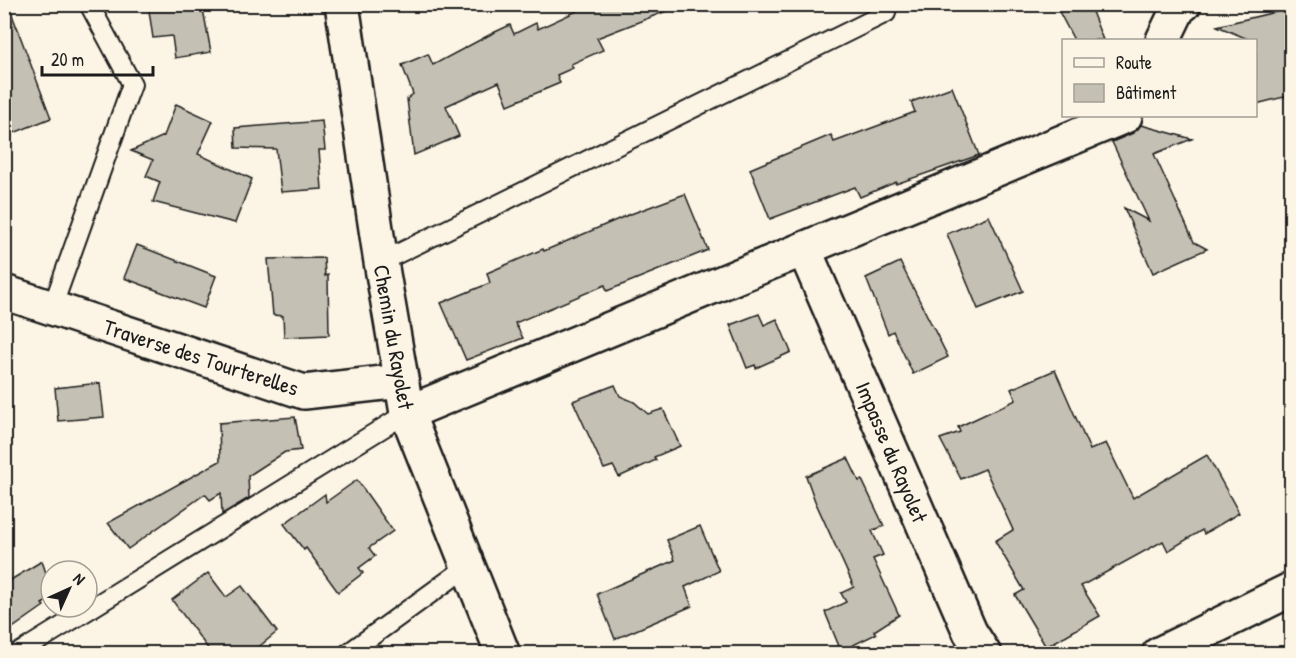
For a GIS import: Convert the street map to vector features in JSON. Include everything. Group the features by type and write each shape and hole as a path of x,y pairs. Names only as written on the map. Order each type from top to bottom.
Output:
{"street":[{"name":"Chemin du Rayolet","path":"342,4 381,262 407,413 503,654"},
{"path":"1163,39 1179,7 1184,4"},
{"path":"407,413 1123,117"},
{"name":"Impasse du Rayolet","path":"804,249 970,632 984,654"},
{"name":"Traverse des Tourterelles","path":"4,292 304,392 401,381"},
{"path":"1159,654 1292,589"}],"lane":[{"path":"52,308 132,84 88,4"},
{"path":"381,262 886,13"},
{"path":"17,654 407,413"},
{"path":"347,654 467,567"}],"building":[{"path":"4,4 8,4 51,118 4,137"},
{"path":"148,4 202,4 211,52 175,58 172,36 153,38"},
{"path":"592,4 677,4 677,7 597,38 603,50 571,64 573,68 557,75 560,83 508,105 499,82 446,106 459,136 414,155 407,99 413,94 402,65 428,54 433,65 510,25 514,34 536,23 538,29"},
{"path":"1055,4 1089,4 1103,39 1073,39"},
{"path":"1292,8 1292,95 1257,104 1257,39 1248,39 1217,26"},
{"path":"952,87 979,155 896,184 896,182 860,197 855,187 770,219 750,169 831,135 834,142 915,112 911,102"},
{"path":"176,104 213,121 198,154 252,179 235,223 153,202 160,182 146,176 153,160 131,151 164,136"},
{"path":"322,121 325,150 319,150 322,189 281,192 276,149 236,148 235,128"},
{"path":"1141,125 1192,139 1154,154 1194,242 1207,249 1153,273 1124,208 1149,221 1112,142 1133,133"},
{"path":"685,194 708,250 607,291 605,285 515,323 523,338 466,360 441,303 490,283 487,273"},
{"path":"989,216 1023,291 978,309 947,234"},
{"path":"137,245 216,276 204,308 124,278"},
{"path":"324,258 325,276 328,275 329,335 284,337 283,316 273,315 268,259"},
{"path":"900,262 948,357 913,374 893,331 888,334 866,278"},
{"path":"759,314 764,325 777,319 791,352 756,368 755,365 747,368 730,325"},
{"path":"1055,370 1090,450 1106,443 1133,498 1207,455 1239,513 1204,534 1202,530 1168,551 1163,541 1081,586 1100,616 1046,647 1015,595 1024,590 995,541 1013,530 985,469 961,479 940,439 960,432 958,427 1016,400 1011,389"},
{"path":"100,383 104,417 58,421 55,388"},
{"path":"615,385 620,396 634,402 648,414 663,409 680,446 654,457 656,460 619,477 613,466 604,469 573,401"},
{"path":"295,417 301,450 285,452 248,476 249,498 222,514 221,493 210,500 205,494 128,549 108,523 220,461 219,423"},
{"path":"848,458 859,481 862,480 884,526 872,531 883,555 873,559 899,615 874,631 876,634 841,651 825,612 846,602 841,593 854,587 806,476"},
{"path":"357,480 393,531 369,548 375,556 359,568 363,573 338,592 306,548 304,550 284,524 325,494 326,502"},
{"path":"700,526 719,571 685,587 692,606 615,639 597,594 675,560 667,540"},
{"path":"39,563 39,610 4,634 4,584"},
{"path":"208,573 226,597 242,586 277,632 250,654 212,654 172,600"}]}
